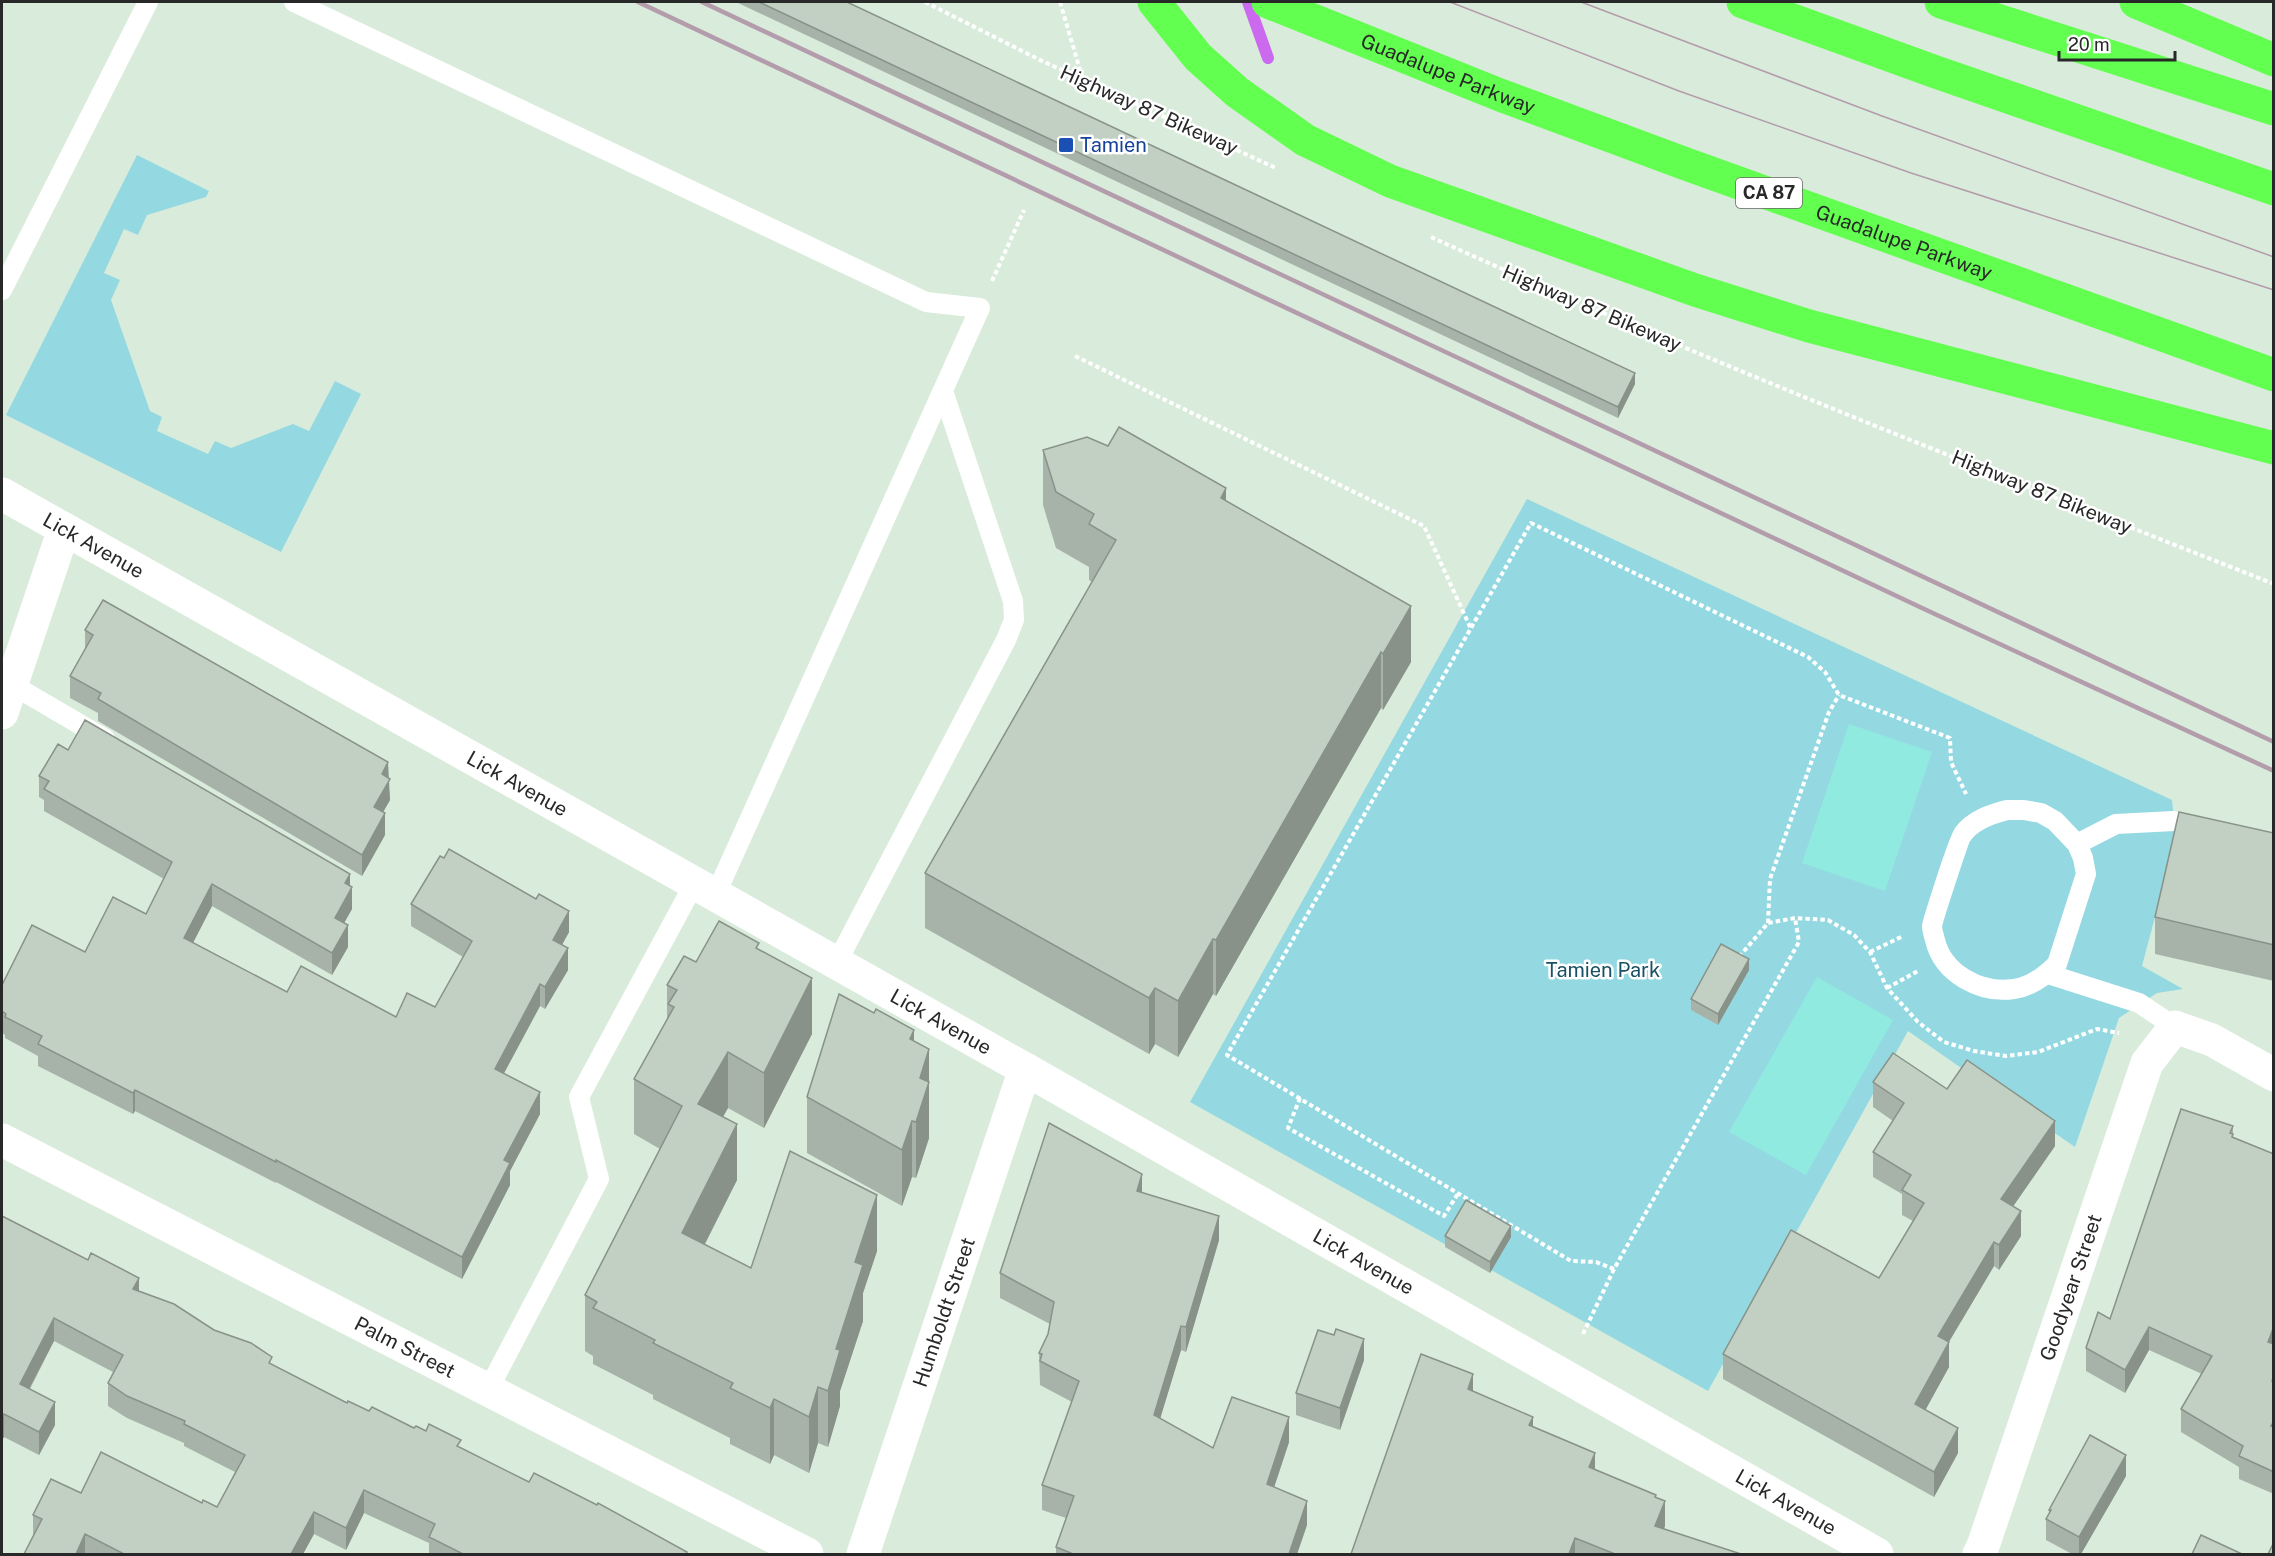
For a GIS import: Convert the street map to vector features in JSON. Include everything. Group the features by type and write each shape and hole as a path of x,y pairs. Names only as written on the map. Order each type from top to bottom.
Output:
{"highway":[{"path":"1154,2 1198,57 1237,92 1305,140 1390,181 1695,290 1809,326 2274,448"},
{"name":"Guadalupe Parkway","path":"1268,2 1500,95 1686,164 2274,375"},
{"path":"1743,2 1944,75 2274,189"},
{"path":"1941,2 2274,109"},
{"path":"2136,2 2274,60"}],"street":[{"name":"Lick Avenue","path":"2,494 1025,1068 1877,1554"},
{"path":"6,698 64,529"},
{"path":"2175,1028 2212,1040 2274,1075"},
{"name":"Goodyear Street","path":"1979,1554 2147,1063 2175,1028"},
{"name":"Humboldt Street","path":"863,1554 1025,1068"},
{"name":"Palm Street","path":"2,1140 807,1554"}],"lane":[{"path":"2,290 148,2"},
{"path":"294,2 926,302 980,308 943,391 705,890 579,1097 599,1179 488,1390"},
{"path":"836,964 1006,640 1014,620 1013,601 943,391"},
{"path":"6,698 117,746"},
{"path":"2007,810 2024,810 2041,813 2055,820 2077,844 2086,874 2057,964 2048,974 2023,987 1999,990 1983,988 1954,971 1943,958 1932,926 1962,835 1975,823 1990,814 2007,810"},
{"path":"2077,844 2116,824 2174,821"},
{"path":"2048,974 2139,1003 2175,1028"}],"path":[{"name":"Highway 87 Bikeway","path":"925,2 1083,80 1278,168"},
{"path":"1060,2 1083,80 1079,88"},
{"path":"980,308 1024,210"},
{"name":"Highway 87 Bikeway","path":"1429,237 1548,290 1881,429 2274,584"},
{"path":"1075,356 1424,526 1471,629"},
{"path":"1614,1269 1596,1262 1571,1261 1227,1055 1532,523 1808,657 1825,672 1839,695 1950,738 1952,762 1975,823"},
{"path":"1735,962 1768,923 1770,879 1828,712 1839,695"},
{"path":"1768,923 1795,918 1827,920 1854,935 1870,952 1887,988 1918,1022 1944,1042 1974,1051 2006,1056 2038,1052 2097,1029 2119,1033"},
{"path":"1583,1334 1614,1269 1799,942 1795,918"},
{"path":"1300,1098 1288,1128 1444,1216 1459,1192"}],"green space":[{"path":"137,155 209,191 206,197 147,215 138,235 124,229 104,273 120,280 111,300 150,411 162,417 157,431 208,454 215,441 231,448 293,424 309,431 335,381 361,394 281,552 6,415"},
{"name":"Tamien Park","path":"1527,499 2172,800 2176,838 2142,966 2183,989 2157,993 2119,1018 2075,1147 1908,1031 1708,1391 1190,1102"}],"shaded area":[{"path":"1849,724 1932,752 1885,891 1802,863"},
{"path":"1817,977 1893,1020 1806,1175 1729,1132"}],"building":[{"path":"759,2 847,2 1635,373 1618,407"},
{"path":"1119,427 1226,488 1221,498 1411,606 1383,654 1381,652 1216,940 1213,939 1178,1001 1155,988 1149,998 925,873 1116,540 1089,524 1094,514 1056,492 1043,450 1087,437 1108,446"},
{"path":"103,600 388,762 382,774 390,779 374,807 385,813 362,855 98,699 101,693 70,676 93,635 85,630"},
{"path":"85,720 350,874 345,883 352,887 335,918 348,925 332,953 212,884 184,938 287,992 301,966 396,1017 407,993 435,1007 472,941 411,904 440,856 444,858 449,849 536,899 539,894 569,911 553,940 568,948 545,987 540,984 495,1069 540,1092 504,1160 510,1163 462,1257 276,1160 276,1162 135,1090 133,1093 38,1044 42,1036 5,1017 6,1014 2,1011 2,985 32,925 85,952 113,897 146,914 172,862 44,789 49,781 39,776 58,744 68,750"},
{"path":"2179,812 2274,833 2274,945 2155,917"},
{"path":"719,921 759,943 756,948 812,978 764,1073 728,1052 698,1104 737,1124 682,1233 751,1268 790,1151 877,1195 855,1262 863,1265 836,1349 840,1350 828,1391 818,1387 809,1417 774,1399 770,1408 730,1388 733,1383 653,1343 655,1340 593,1308 597,1302 585,1295 682,1106 634,1079 674,1007 668,1004 677,990 667,985 684,956 696,962"},
{"path":"1721,944 1749,959 1718,1014 1691,999"},
{"path":"839,994 874,1013 876,1009 914,1030 910,1039 929,1049 920,1078 929,1082 916,1122 912,1121 902,1150 807,1097"},
{"path":"1893,1053 1947,1089 1967,1060 2055,1121 2001,1199 2021,1211 1999,1245 1994,1242 1938,1336 1949,1342 1915,1404 1958,1428 1934,1472 1723,1354 1791,1230 1879,1278 1924,1203 1902,1190 1911,1175 1873,1152 1904,1103 1873,1082"},
{"path":"2181,1109 2233,1126 2230,1133 2233,1134 2232,1137 2274,1154 2274,1326 2268,1342 2274,1344 2272,1381 2274,1382 2274,1421 2271,1426 2274,1427 2274,1472 2239,1456 2243,1446 2181,1409 2212,1356 2149,1327 2125,1370 2086,1348 2098,1312 2110,1319"},
{"path":"1049,1123 1142,1174 1137,1191 1219,1216 1186,1327 1181,1326 1154,1415 1213,1448 1232,1397 1289,1417 1267,1484 1307,1501 1289,1554 1071,1554 1056,1547 1074,1496 1042,1485 1079,1381 1040,1361 1042,1354 1039,1353 1048,1334 1054,1302 1000,1273"},
{"path":"1466,1200 1511,1226 1490,1262 1445,1236"},
{"path":"2,1216 88,1260 91,1253 139,1278 133,1289 174,1304 214,1330 251,1343 272,1357 269,1363 347,1403 348,1401 369,1411 372,1407 414,1428 416,1426 426,1431 429,1424 461,1440 457,1446 529,1482 534,1473 597,1505 598,1503 687,1552 686,1554 463,1554 429,1537 435,1524 364,1490 346,1528 314,1512 291,1554 124,1554 85,1534 76,1554 24,1554 42,1519 33,1515 51,1479 81,1493 101,1452 202,1503 203,1500 217,1507 245,1455 184,1424 185,1421 127,1396 108,1383 123,1355 54,1318 20,1384 55,1402 39,1432 4,1414 2,1418"},
{"path":"1336,1329 1364,1339 1340,1408 1296,1393 1318,1330 1334,1335"},
{"path":"1421,1354 1473,1374 1468,1389 1533,1417 1529,1425 1595,1453 1589,1467 1656,1495 1655,1497 1665,1501 1655,1526 1741,1554 1615,1554 1575,1538 1569,1554 1351,1554"},
{"path":"2090,1435 2126,1455 2079,1537 2046,1519"},
{"path":"2201,1535 2242,1554 2192,1554"},
{"path":"2274,1542 2274,1554 2268,1554"}],"waterway":[{"path":"1248,2 1268,58"}],"tram line":[{"path":"1450,2 1679,91 1911,173 2274,290"},
{"path":"1581,2 1882,116 2274,257"}],"railway":[{"path":"638,2 1922,608 2274,771"},
{"path":"702,2 2274,742"}],"place":[{"name":"Tamien","path":"1066,145"}]}
